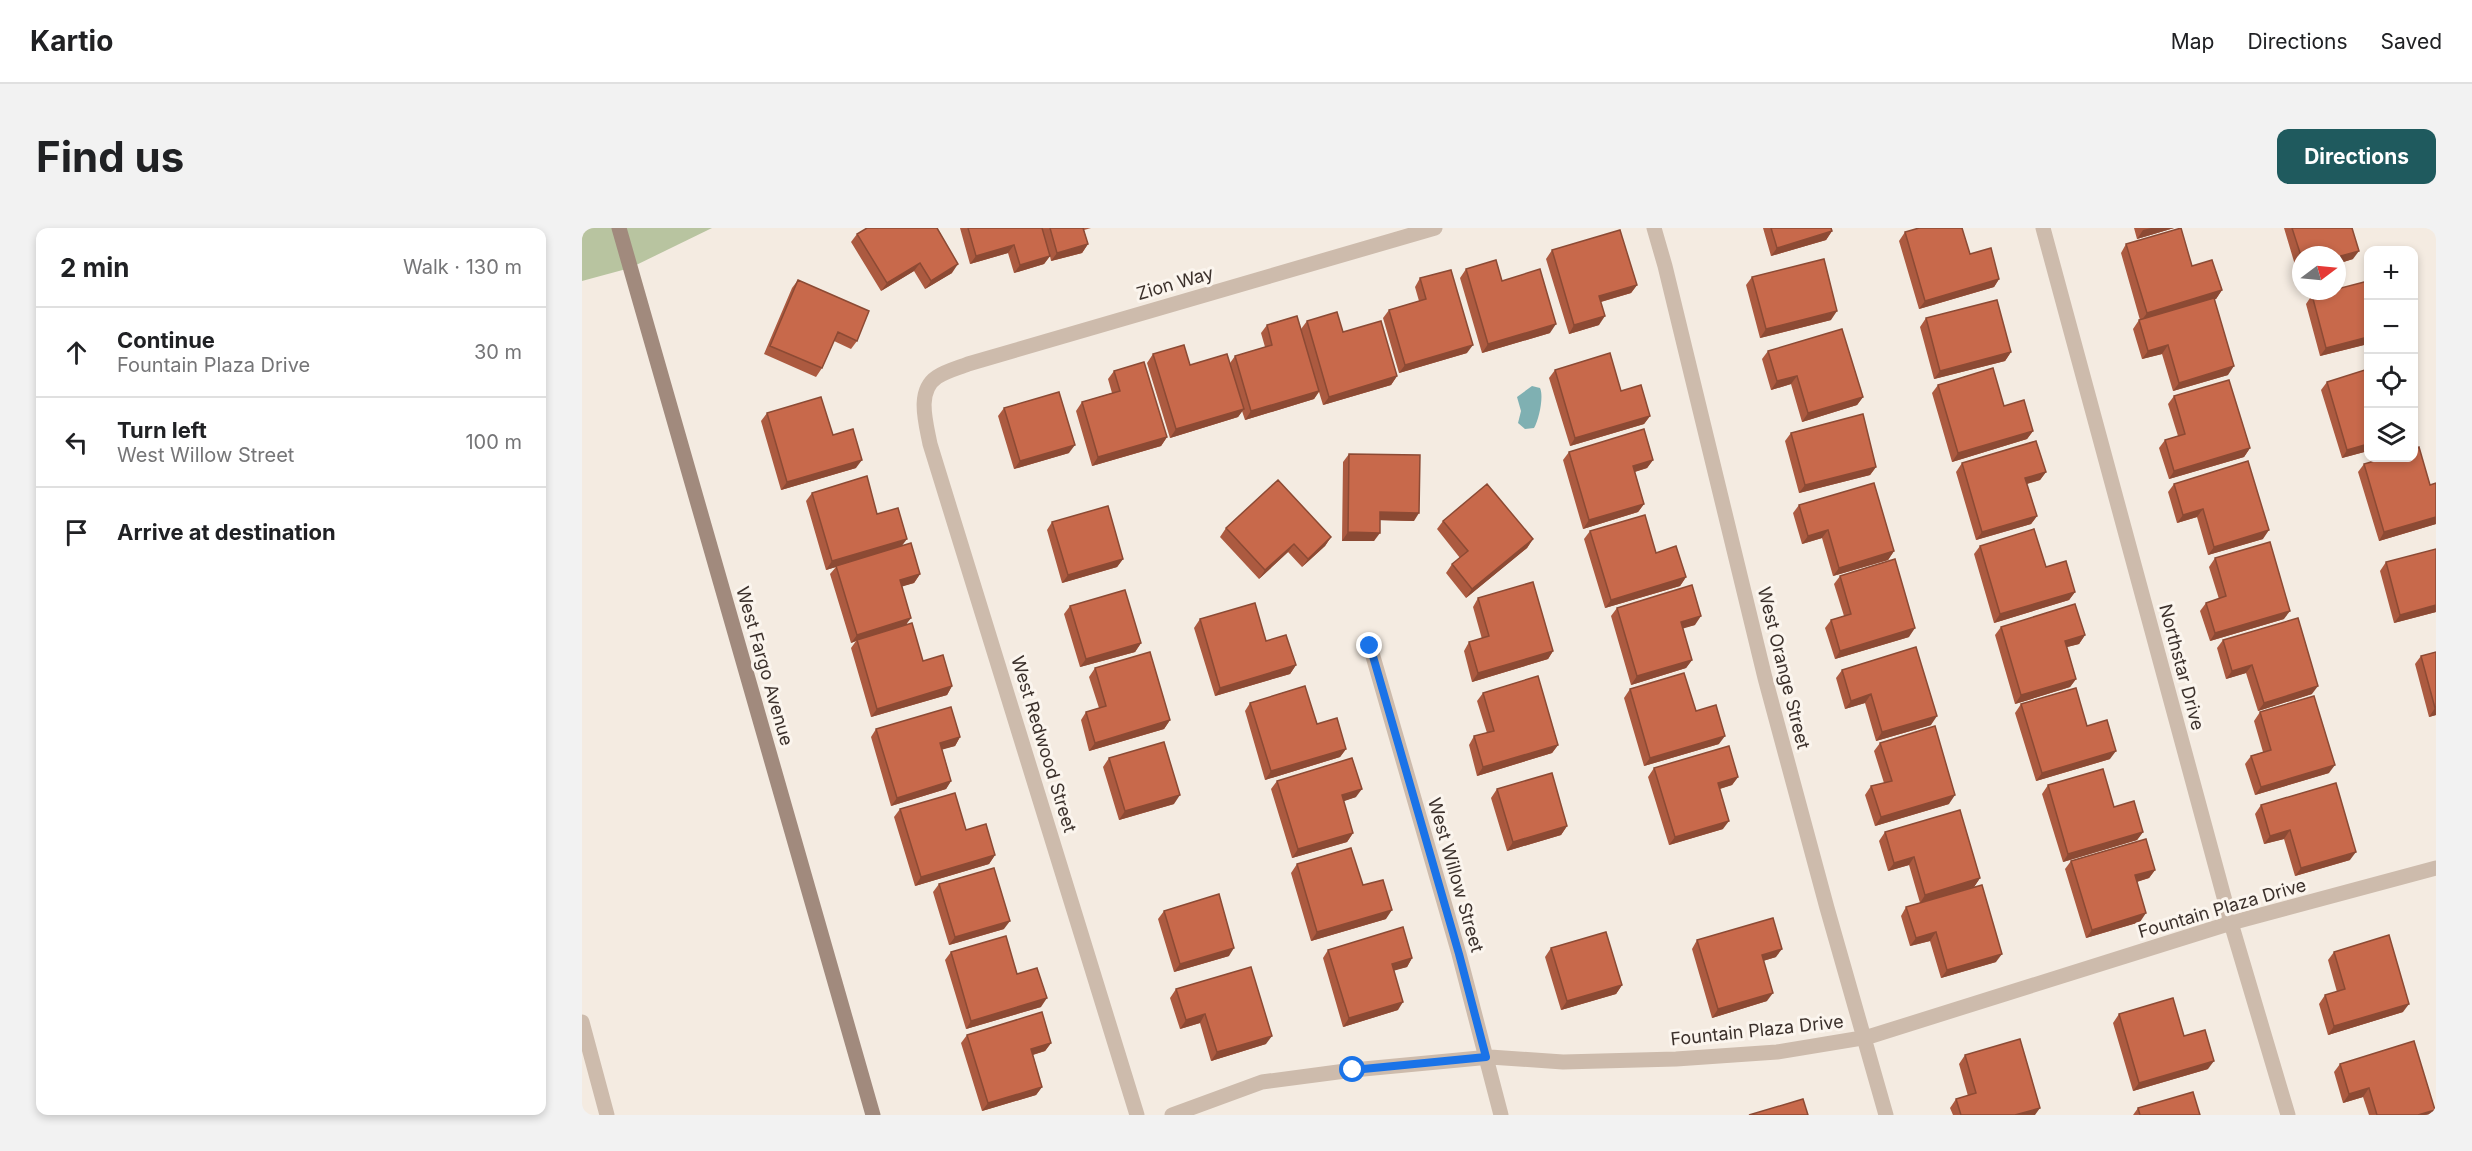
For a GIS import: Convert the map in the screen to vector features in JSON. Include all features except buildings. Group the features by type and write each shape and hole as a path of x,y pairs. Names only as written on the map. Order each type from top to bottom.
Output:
{"main road":[{"name":"West Fargo Avenue","path":"619,228 873,1115"}],"street":[{"name":"Zion Way","path":"930,384 938,376 968,364 1436,228"},
{"name":"West Orange Street","path":"1654,228 1765,678 1886,1115"},
{"name":"Northstar Drive","path":"2043,228 2231,923 2288,1115"},
{"name":"West Redwood Street","path":"930,384 926,392 924,412 930,444 1137,1115"},
{"name":"West Willow Street","path":"1370,646 1459,954 1501,1115"},
{"name":"Fountain Plaza Drive","path":"1172,1115 1262,1082 1353,1070 1486,1057 1563,1062 1676,1059 1778,1052 1864,1038 2231,923 2436,868"},
{"path":"582,1022 607,1115"}],"green space":[{"path":"582,228 712,228 630,268 582,281"}],"water":[{"path":"1532,386 1540,388 1540,408 1534,428 1525,429 1518,423 1521,411 1517,397"}],"route":[{"path":"1353,1070 1486,1057 1459,954 1370,646"}]}
